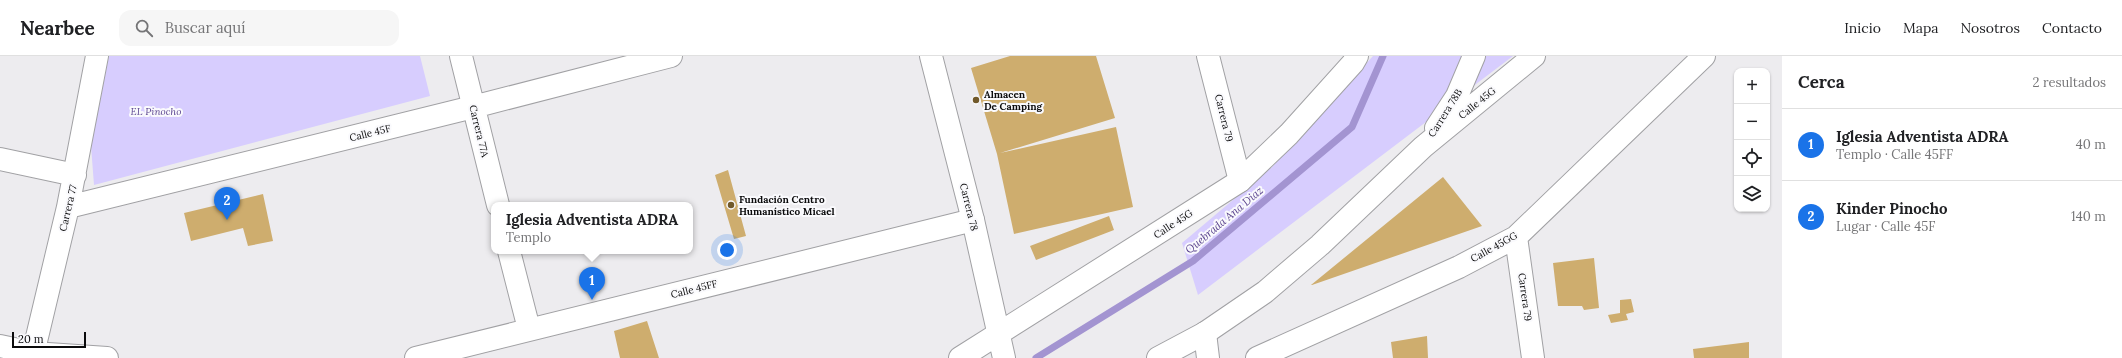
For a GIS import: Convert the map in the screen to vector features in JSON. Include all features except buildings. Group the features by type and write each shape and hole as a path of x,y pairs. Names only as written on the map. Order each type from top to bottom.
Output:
{"street":[{"name":"Carrera 77","path":"32,355 75,175 97,56"},
{"name":"Carrera 77A","path":"461,56 497,202"},
{"name":"Calle 45F","path":"68,207 473,108 672,56"},
{"name":"Carrera 78","path":"931,56 973,220 999,335 1011,357"},
{"name":"Carrera 79","path":"1208,56 1240,181"},
{"name":"Calle 45G","path":"960,358 1026,318 1240,181 1289,134 1354,63 1357,56"},
{"name":"Carrera 78B","path":"1423,147 1457,96 1474,56"},
{"name":"Calle 45G","path":"1158,358 1205,333 1265,292 1320,246 1423,147 1534,56"},
{"name":"Calle 45GG","path":"1257,358 1459,267 1516,237 1704,56"},
{"path":"0,159 75,175"},
{"name":"Calle 45FF","path":"416,358 973,220"},
{"name":"Carrera 79","path":"1516,237 1533,358"},
{"path":"510,254 529,329"},
{"path":"1011,357 1015,335 1019,326 1026,318"},
{"path":"1205,333 1208,358"},
{"path":"0,346 32,355 107,358"}],"green space":[{"name":"EL Pinocho","path":"109,56 420,56 430,96 94,185 91,146"},
{"path":"1373,56 1513,56 1198,295 1182,243 1272,167"}],"waterway":[{"name":"Quebrada Ana Diaz","path":"1036,358 1193,261 1352,127 1383,56"}],"place":[{"name":"Almacen De Camping","path":"976,100"},
{"name":"Fundación Centro Humanístico Micael","path":"731,205"},
{"name":"Kinder Pinocho","path":"227,220"},
{"name":"Iglesia Adventista ADRA","path":"592,300"}]}
